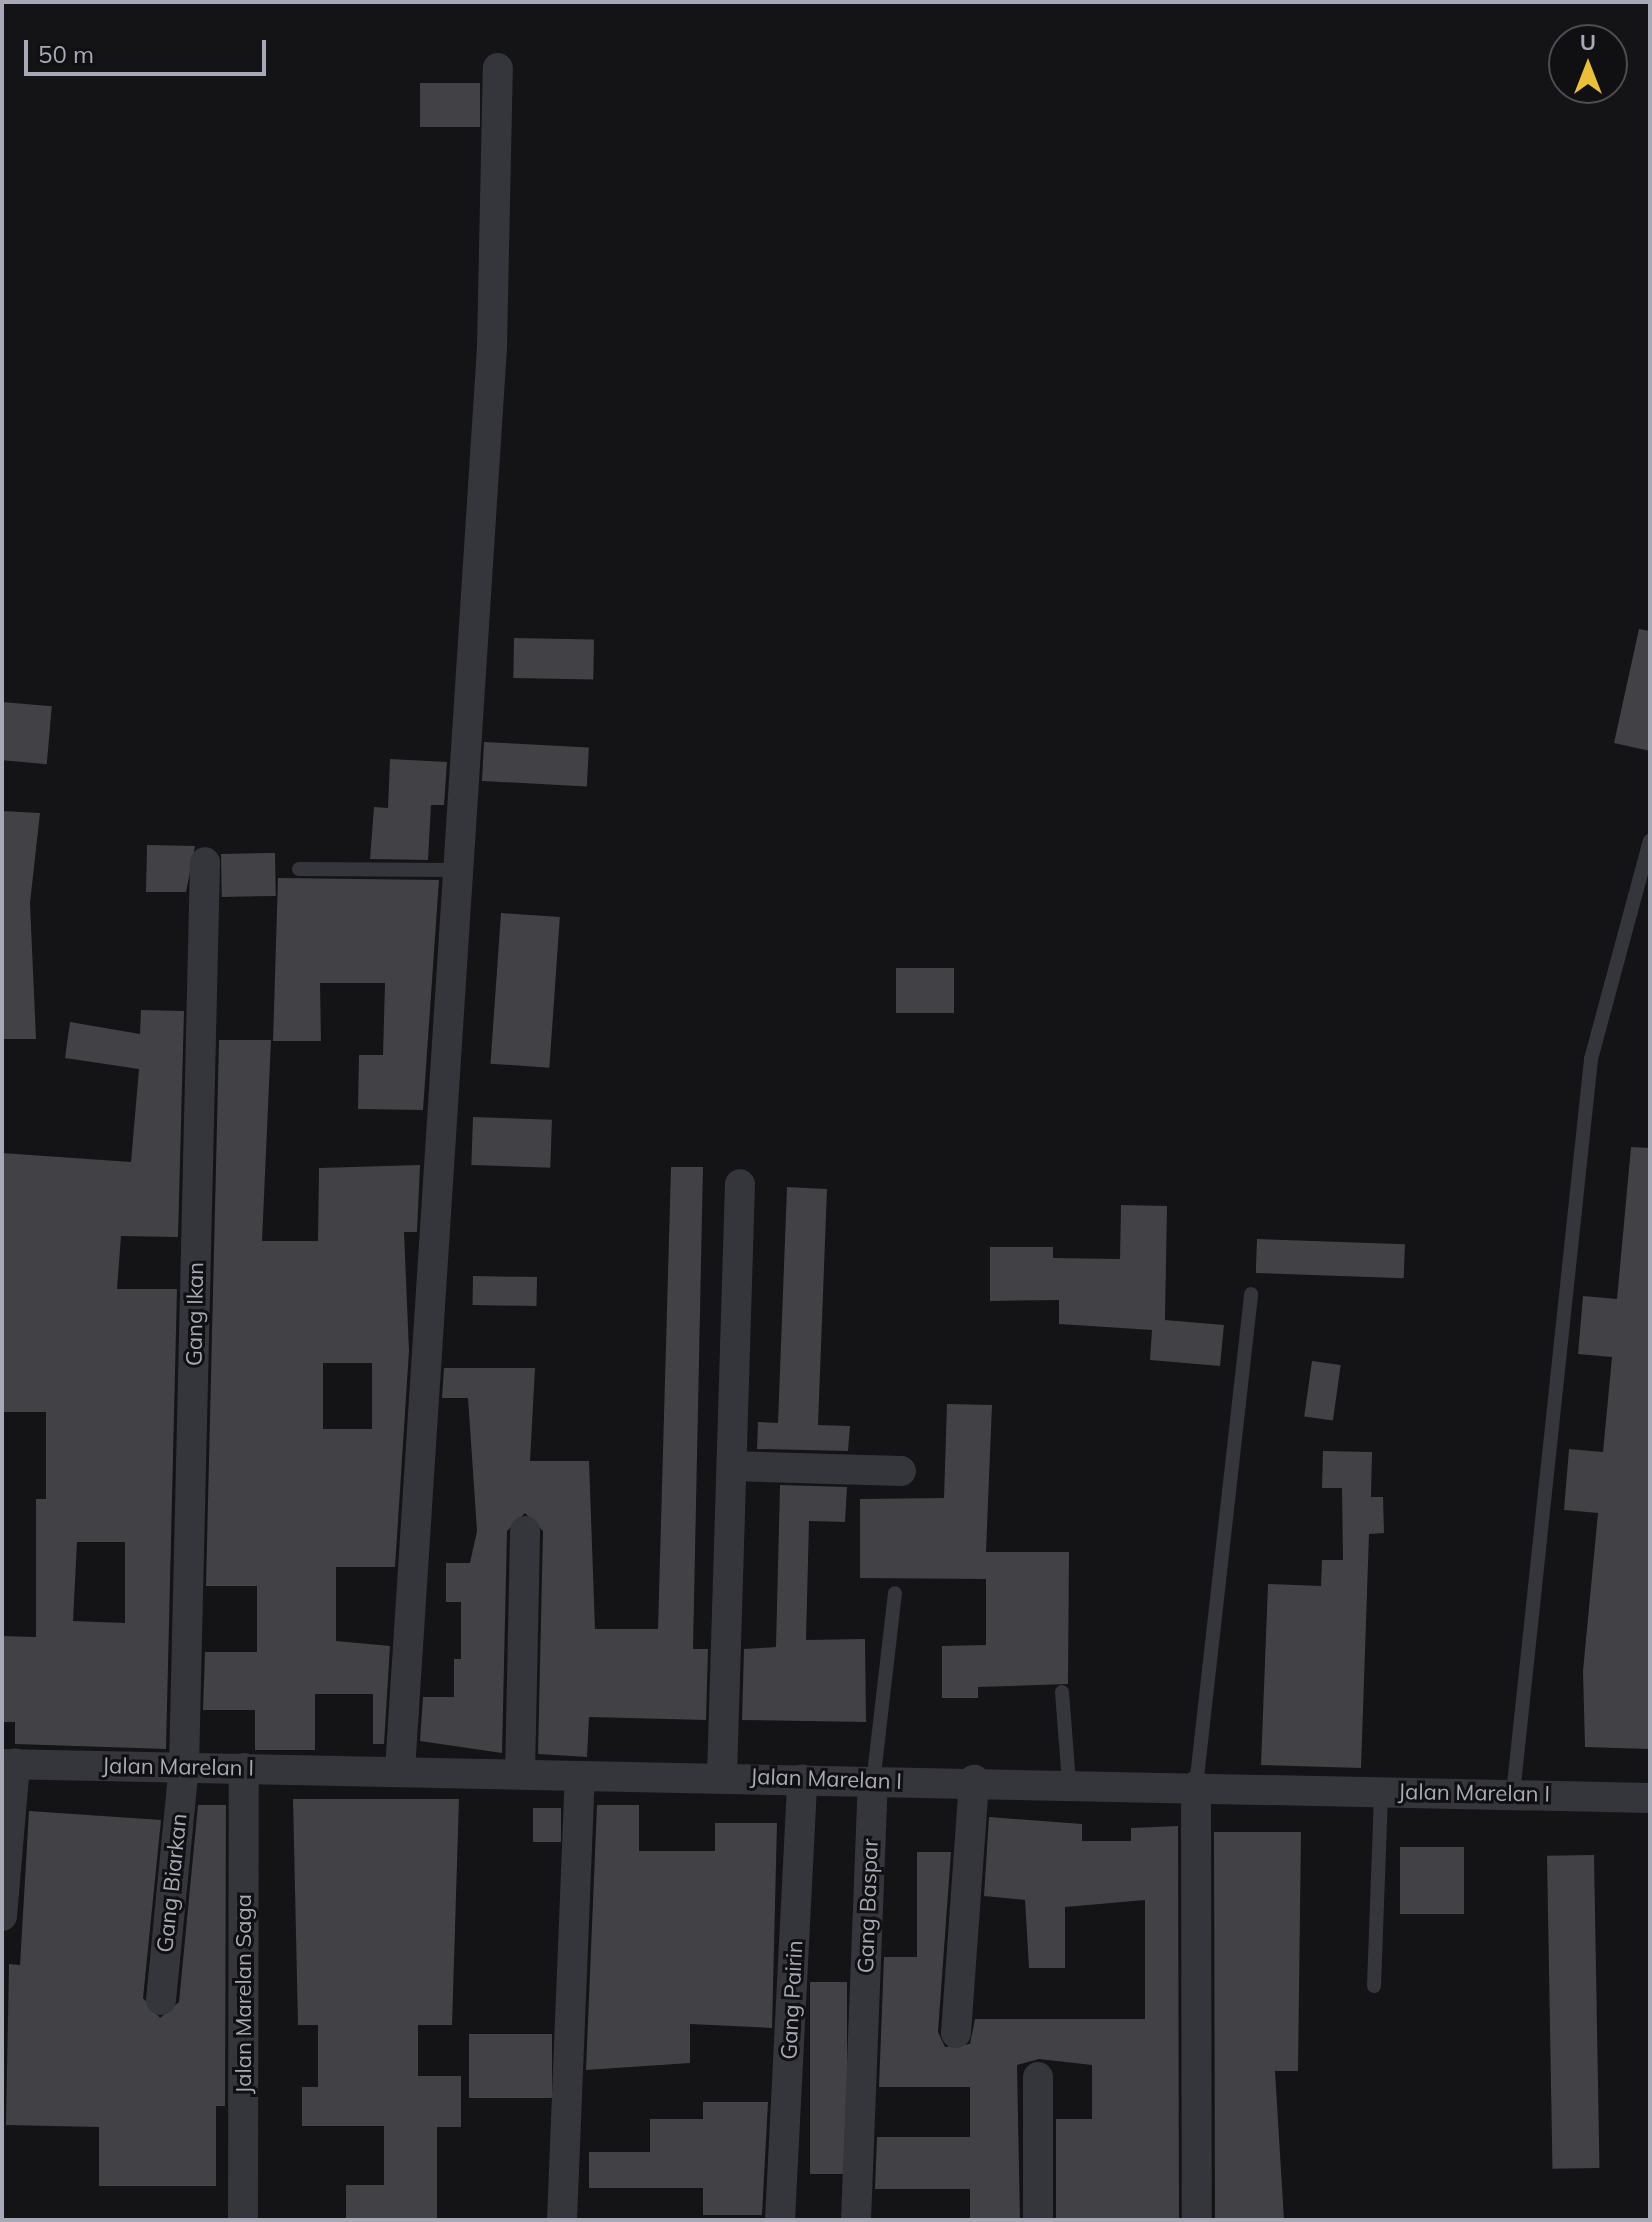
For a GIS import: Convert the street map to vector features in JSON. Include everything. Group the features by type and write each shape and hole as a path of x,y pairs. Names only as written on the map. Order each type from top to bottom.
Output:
{"street":[{"path":"400,1770 455,870 492,346 498,68"},
{"name":"Gang Ikan","path":"184,1767 205,862"},
{"path":"722,1776 740,1184"},
{"path":"732,1466 901,1471"},
{"path":"520,1774 525,1531"},
{"path":"2,1916 9,1764"},
{"name":"Jalan Marelan I","path":"9,1764 400,1770 580,1777 722,1776 873,1783 974,1780 1650,1798"},
{"name":"Gang Biarkan","path":"161,2000 184,1767"},
{"name":"Jalan Marelan Saga","path":"243,2220 244,1768"},
{"path":"562,2220 580,1777"},
{"name":"Gang Pairin","path":"780,2220 802,1780"},
{"path":"956,2033 974,1780"},
{"name":"Gang Baspar","path":"856,2220 873,1783"},
{"path":"1196,1786 1197,2220"},
{"path":"1038,2077 1038,2220"}],"lane":[{"path":"1513,1794 1591,1059 1650,841"},
{"path":"299,869 455,870"},
{"path":"1196,1786 1251,1294"},
{"name":"Gang Baspar","path":"873,1783 895,1593"},
{"path":"1062,1692 1069,1783"},
{"path":"1374,1986 1381,1791"}],"building":[{"path":"420,83 480,83 480,127 420,127"},
{"path":"1639,629 1650,631 1650,751 1614,743"},
{"path":"514,638 594,639 593,679 513,678"},
{"path":"2,702 52,706 47,764 2,760"},
{"path":"484,742 589,747 587,786 482,781"},
{"path":"390,759 447,762 444,805 431,805 428,860 370,859 374,807 388,808"},
{"path":"2,811 40,813 30,903 36,1039 2,1039"},
{"path":"147,845 195,846 186,892 146,892"},
{"path":"275,853 276,896 222,897 221,854"},
{"path":"278,878 439,880 423,1110 358,1109 359,1055 383,1055 385,983 320,983 321,1041 273,1041"},
{"path":"501,913 560,917 549,1068 490,1064"},
{"path":"896,968 954,968 954,1013 896,1013"},
{"path":"141,1010 184,1011 178,1237 121,1236 117,1289 177,1289 166,1749 15,1744 15,1722 2,1722 2,1636 36,1637 36,1499 46,1499 46,1412 2,1412 2,1153 131,1162 139,1069 65,1058 70,1022 140,1034","holes":["77,1542 125,1542 125,1623 73,1621"]},
{"path":"219,1040 271,1040 262,1241 318,1241 319,1168 420,1165 417,1232 404,1232 409,1351 395,1567 336,1567 336,1641 390,1646 384,1744 373,1744 373,1694 315,1694 315,1750 255,1750 255,1710 203,1710 205,1652 257,1652 257,1586 206,1586","holes":["323,1363 372,1363 372,1429 323,1429"]},
{"path":"473,1117 552,1120 550,1168 471,1165"},
{"path":"1631,1147 1650,1148 1650,1749 1585,1747 1583,1671 1598,1513 1564,1510 1569,1449 1603,1452 1612,1357 1578,1354 1583,1296 1617,1299"},
{"path":"671,1167 703,1167 693,1649 708,1649 706,1720 589,1717 587,1757 538,1754 543,1531 525,1513 507,1531 502,1753 420,1741 423,1697 454,1697 454,1659 461,1659 461,1602 446,1602 446,1563 470,1563 477,1531 468,1398 442,1398 444,1368 535,1368 530,1461 589,1461 595,1629 658,1629"},
{"path":"787,1187 827,1189 818,1425 850,1426 848,1451 757,1449 758,1422 778,1423"},
{"path":"1121,1205 1167,1206 1165,1320 1224,1325 1220,1366 1150,1360 1152,1330 1059,1324 1059,1300 990,1301 990,1247 1053,1247 1053,1258 1120,1259"},
{"path":"1257,1239 1405,1244 1404,1278 1256,1273"},
{"path":"473,1276 537,1277 536,1306 472,1305"},
{"path":"1312,1361 1341,1365 1333,1420 1304,1416"},
{"path":"947,1404 992,1405 986,1552 1069,1552 1068,1684 978,1687 978,1698 942,1698 942,1646 986,1645 986,1579 860,1578 860,1499 944,1498"},
{"path":"1323,1451 1372,1452 1371,1497 1383,1497 1384,1533 1369,1534 1361,1768 1261,1765 1268,1584 1321,1586 1322,1560 1343,1560 1342,1488 1322,1488"},
{"path":"780,1485 847,1487 845,1522 809,1521 806,1640 865,1639 866,1722 742,1720 744,1649 776,1647"},
{"path":"293,1799 459,1799 452,2025 418,2025 418,2076 461,2076 461,2127 437,2127 437,2220 346,2220 346,2185 384,2185 384,2126 302,2126 302,2087 318,2087 318,2025 298,2025"},
{"path":"198,1805 226,1805 225,2106 216,2106 216,2186 99,2186 99,2127 6,2125 9,1964 20,1965 29,1811 161,1820 143,1998 160,2018 179,2002"},
{"path":"597,1805 639,1805 639,1851 715,1851 715,1823 777,1823 772,2028 690,2024 690,2063 586,2070"},
{"path":"533,1808 561,1808 561,1842 533,1842"},
{"path":"989,1817 1082,1824 1082,1841 1131,1841 1131,1828 1178,1826 1179,2220 1056,2220 1056,2119 1092,2119 1092,2065 1039,2059 1017,2065 1020,2220 970,2220 970,2189 875,2189 877,2137 970,2137 970,2087 879,2087 884,1957 917,1957 917,1852 951,1852 938,2032 945,2047 970,2044 975,2019 1145,2019 1145,1900 1065,1907 1065,1968 1029,1968 1025,1900 984,1896"},
{"path":"1214,1832 1301,1832 1298,2071 1275,2071 1284,2220 1215,2220"},
{"path":"1400,1847 1464,1847 1464,1914 1400,1914"},
{"path":"1594,1855 1599,2168 1552,2169 1547,1856"},
{"path":"810,1982 847,1982 847,2174 810,2174"},
{"path":"469,2034 552,2034 552,2098 469,2098"},
{"path":"703,2102 768,2102 762,2215 703,2215 703,2188 589,2188 589,2152 650,2152 650,2119 703,2119"}]}
